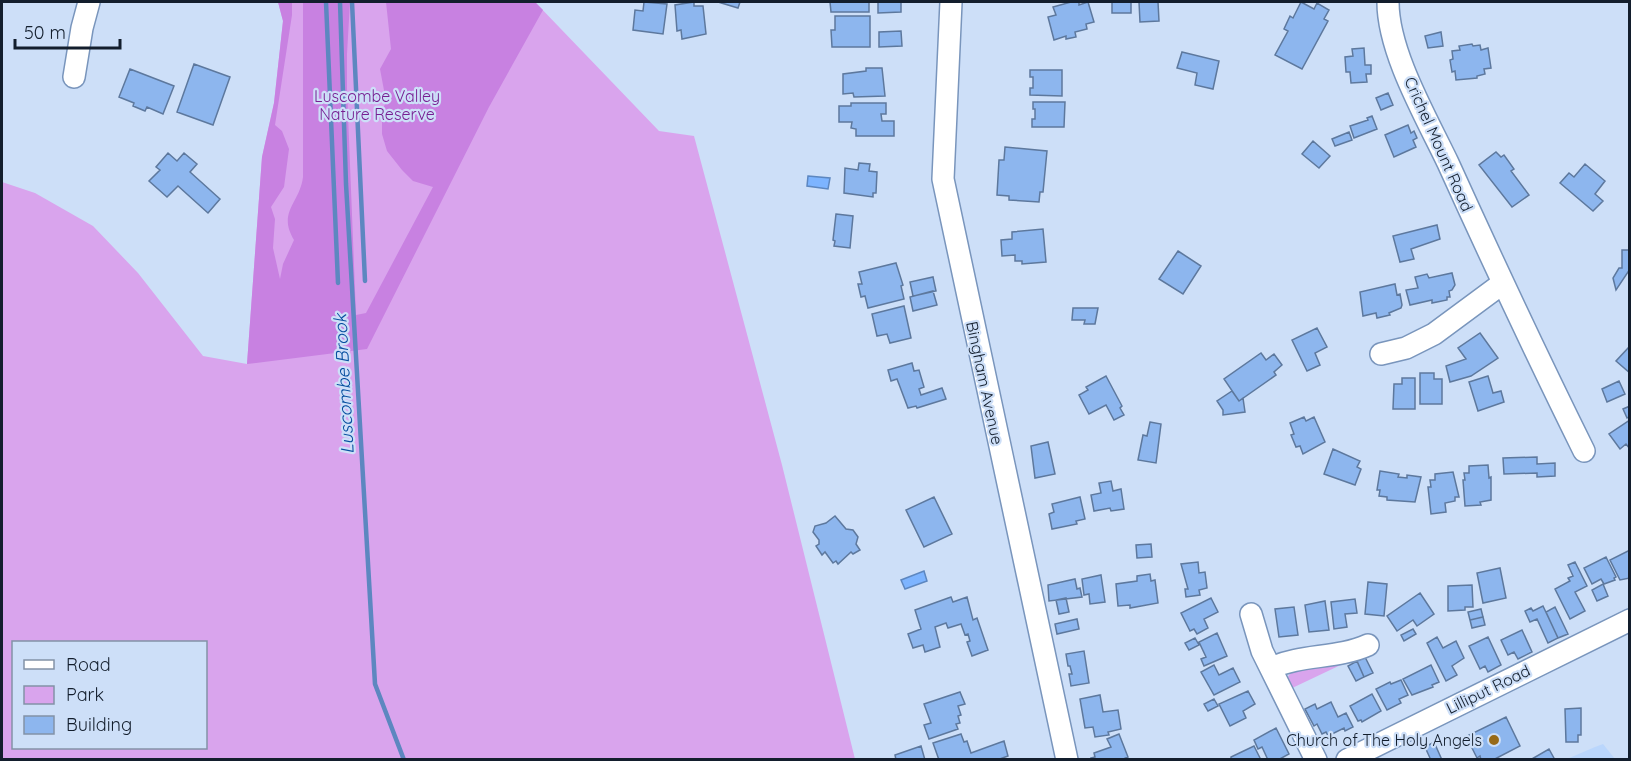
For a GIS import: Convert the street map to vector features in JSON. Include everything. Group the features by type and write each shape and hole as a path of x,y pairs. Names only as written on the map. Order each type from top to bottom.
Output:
{"street":[{"path":"74,77 89,2"},
{"name":"Bingham Avenue","path":"951,2 943,179 1067,759"},
{"name":"Crichel Mount Road","path":"1388,2 1389,23 1401,57 1503,283 1584,451"},
{"path":"1381,354 1406,348 1434,334 1503,283"},
{"path":"1251,614 1262,651 1316,759"},
{"name":"Lilliput Road","path":"1347,759 1629,620"},
{"path":"1271,668 1282,663 1353,652 1368,645"}],"shaded area":[{"name":"Luscombe Valley Nature Reserve","path":"278,2 292,2 275,125 282,131 289,149 284,187 271,207 275,219 273,248 280,279 283,264 294,240 289,230 289,215 303,177 303,2 350,2 347,89 356,315 366,313 433,187 413,181 402,170 387,151 382,134 382,112 386,101 380,69 391,49 386,2 535,2 543,10 489,107 367,349 247,364 262,157 274,103 283,21"},
{"path":"1603,744 1615,759 1567,759 1595,747"}],"green space":[{"path":"278,2 535,2 659,131 694,136 782,465 855,759 2,760 2,182 35,193 93,226 138,273 203,356 247,364 262,157 274,103 283,21"},
{"path":"1347,662 1288,690 1287,678 1294,668"}],"water":[{"path":"808,176 830,178 828,189 807,186"},
{"path":"924,571 927,581 905,589 901,580"}],"building":[{"path":"644,2 667,4 663,34 633,30 635,10 643,11"},
{"path":"694,2 694,6 703,6 706,34 682,39 681,30 677,31 675,5"},
{"path":"718,2 740,2 738,8"},
{"path":"830,2 869,2 869,12 831,12"},
{"path":"878,2 901,2 901,12 878,13"},
{"path":"1079,2 1079,5 1088,2 1094,22 1086,24 1087,29 1075,32 1076,37 1066,39 1066,36 1054,40 1048,17 1056,15 1053,7"},
{"path":"1112,2 1131,2 1131,13 1112,13"},
{"path":"1139,2 1158,2 1159,21 1140,22"},
{"path":"1301,2 1314,9 1317,3 1329,10 1324,19 1328,21 1302,69 1275,55 1288,31 1284,29 1290,16 1293,18"},
{"path":"835,16 870,16 870,47 832,47 831,30 835,30"},
{"path":"901,31 902,46 879,47 879,32"},
{"path":"1441,32 1443,46 1428,48 1425,36"},
{"path":"1472,44 1473,46 1480,45 1481,50 1488,48 1491,68 1484,69 1485,74 1477,78 1456,80 1450,60 1453,59 1452,51 1460,50 1459,46"},
{"path":"1364,48 1365,65 1371,65 1371,74 1366,74 1367,82 1351,83 1350,72 1346,72 1345,57 1353,56 1352,49"},
{"path":"1182,52 1219,61 1213,89 1195,85 1197,73 1177,68"},
{"path":"194,64 230,77 213,125 177,112"},
{"path":"866,68 882,68 885,96 854,97 853,93 843,94 843,74 866,71"},
{"path":"130,69 174,86 163,114 147,107 145,111 133,106 134,103 119,97"},
{"path":"1030,70 1062,70 1062,96 1030,95 1030,88 1033,88 1033,77 1030,77"},
{"path":"1388,93 1393,105 1381,110 1376,98"},
{"path":"1033,102 1065,102 1064,127 1032,127 1032,119 1035,119"},
{"path":"851,103 886,103 886,114 881,114 882,121 894,121 894,136 856,136 856,129 851,128 852,122 839,122 839,106 851,106"},
{"path":"1372,116 1377,129 1354,138 1350,126 1368,120 1367,118"},
{"path":"1408,125 1411,133 1414,131 1417,138 1413,140 1416,147 1394,157 1385,135"},
{"path":"1349,132 1352,140 1335,146 1332,139"},
{"path":"1313,141 1330,156 1319,168 1302,154"},
{"path":"1005,147 1047,151 1043,192 1040,192 1039,202 1009,200 1009,196 997,195 999,160 1004,160"},
{"path":"1496,152 1501,157 1504,155 1514,169 1511,171 1529,195 1512,207 1479,165"},
{"path":"168,153 177,161 184,153 197,164 190,172 220,199 208,213 178,186 167,197 149,181 160,170 156,167"},
{"path":"859,163 870,164 869,171 877,172 876,193 873,193 873,197 844,193 845,168 858,170"},
{"path":"1585,164 1605,181 1595,194 1603,201 1593,211 1560,183 1569,173 1574,177"},
{"path":"836,214 853,216 850,248 834,246"},
{"path":"1437,225 1440,239 1411,249 1414,259 1400,262 1393,236"},
{"path":"1043,229 1046,262 1022,264 1022,261 1015,261 1015,255 1002,256 1001,240 1012,239 1012,232"},
{"path":"1622,250 1630,250 1630,269 1616,290 1613,278 1619,268 1622,268"},
{"path":"1178,251 1201,266 1183,294 1159,279"},
{"path":"896,263 903,285 901,286 904,299 868,308 865,296 861,297 858,284 862,284 859,272"},
{"path":"1452,273 1455,285 1449,291 1450,297 1447,297 1447,300 1432,303 1432,300 1410,305 1406,290 1418,288 1415,277 1427,274 1429,278"},
{"path":"933,277 936,291 913,296 910,282"},
{"path":"1395,284 1397,295 1400,294 1401,308 1389,313 1390,315 1377,318 1376,313 1363,316 1360,292"},
{"path":"933,291 937,305 913,311 910,297"},
{"path":"904,306 911,338 890,343 887,334 877,336 872,314"},
{"path":"1073,308 1098,308 1095,324 1084,324 1085,320 1072,320"},
{"path":"1317,328 1327,347 1315,353 1320,365 1307,371 1292,340"},
{"path":"1480,333 1498,358 1471,376 1450,382 1446,366 1466,359 1458,348"},
{"path":"1630,346 1630,373 1616,361"},
{"path":"1261,353 1266,360 1274,354 1282,365 1274,372 1276,375 1239,401 1224,379"},
{"path":"912,363 914,371 919,370 924,387 919,389 921,395 942,388 946,399 917,408 916,406 908,408 897,379 891,381 888,370"},
{"path":"1420,373 1434,373 1434,379 1442,379 1442,404 1420,404"},
{"path":"1106,376 1122,406 1120,408 1124,415 1114,420 1106,405 1089,414 1079,395 1088,390 1086,387"},
{"path":"1488,376 1493,393 1501,391 1504,402 1478,411 1469,382"},
{"path":"1402,378 1415,378 1415,409 1393,409 1394,384 1402,384"},
{"path":"1619,381 1625,394 1607,402 1602,389"},
{"path":"1232,391 1239,401 1243,398 1245,412 1223,415 1223,410 1217,401"},
{"path":"1630,406 1630,416 1627,418 1623,409"},
{"path":"1304,417 1306,421 1314,417 1325,442 1303,454 1300,446 1296,447 1291,435 1294,434 1290,423"},
{"path":"1630,420 1630,449 1626,444 1620,449 1609,434"},
{"path":"1150,422 1161,424 1156,463 1138,460 1143,435 1147,436"},
{"path":"1048,442 1055,474 1035,478 1031,446"},
{"path":"1333,449 1360,461 1357,467 1361,469 1355,485 1324,474"},
{"path":"1537,457 1537,464 1555,463 1555,476 1537,477 1537,473 1504,474 1503,458"},
{"path":"1488,465 1489,478 1491,477 1491,500 1480,502 1481,505 1465,506 1464,473 1469,473 1469,466"},
{"path":"1380,471 1399,474 1398,477 1407,478 1407,475 1421,477 1415,502 1387,500 1387,497 1379,496 1380,490 1377,490"},
{"path":"1453,472 1459,497 1455,497 1455,501 1445,503 1446,512 1431,514 1428,487 1431,487 1430,480 1435,480 1435,474"},
{"path":"1111,481 1113,491 1121,489 1124,509 1111,511 1110,508 1094,511 1091,495 1101,493 1099,483"},
{"path":"934,497 952,534 924,547 906,510"},
{"path":"1080,497 1085,519 1076,521 1077,524 1052,529 1049,514 1054,512 1052,504"},
{"path":"835,516 846,529 853,530 858,537 856,544 860,550 853,554 851,552 838,564 836,561 833,563 825,552 822,555 816,546 819,540 813,532 815,526 826,523"},
{"path":"1151,544 1152,557 1137,558 1136,545"},
{"path":"1630,550 1630,578 1620,580 1610,560"},
{"path":"1606,557 1616,577 1615,580 1604,584 1601,579 1592,584 1584,568"},
{"path":"1198,562 1199,573 1205,572 1207,588 1199,590 1200,595 1186,597 1185,589 1188,589 1181,564"},
{"path":"1575,562 1587,586 1575,592 1585,611 1570,619 1555,589 1570,581 1568,578 1573,576 1568,565"},
{"path":"1500,568 1506,598 1483,603 1477,573"},
{"path":"1150,574 1151,581 1155,580 1158,603 1130,608 1130,605 1118,606 1116,584 1137,581 1137,576"},
{"path":"1101,575 1105,602 1090,604 1089,594 1084,595 1082,579"},
{"path":"1075,579 1082,597 1049,601 1048,585"},
{"path":"1368,582 1387,584 1384,616 1365,614"},
{"path":"1603,584 1608,596 1597,601 1592,590"},
{"path":"1472,585 1473,607 1448,611 1448,586"},
{"path":"1420,593 1434,614 1417,626 1413,620 1397,631 1387,616"},
{"path":"951,597 953,602 967,597 973,620 977,618 988,650 972,656 967,642 970,641 968,634 965,635 961,624 948,628 946,623 935,627 940,647 925,652 923,645 913,648 908,634 921,629 915,610"},
{"path":"1066,598 1069,612 1059,614 1056,600"},
{"path":"1211,598 1218,612 1204,619 1208,628 1197,634 1194,629 1190,631 1181,613"},
{"path":"1355,599 1357,613 1345,614 1347,627 1334,629 1331,602"},
{"path":"1325,601 1329,630 1309,632 1305,605"},
{"path":"1543,606 1558,638 1548,643 1537,619 1530,622 1525,611 1531,608 1533,611"},
{"path":"1294,607 1298,635 1279,637 1275,609"},
{"path":"1555,607 1568,634 1558,638 1546,612"},
{"path":"1481,609 1483,617 1470,620 1468,612"},
{"path":"1483,617 1485,625 1472,628 1470,620"},
{"path":"1077,619 1079,629 1057,634 1055,624"},
{"path":"1413,629 1416,634 1404,641 1401,635"},
{"path":"1522,630 1532,652 1518,659 1514,652 1508,655 1501,640"},
{"path":"1217,633 1227,656 1204,666 1201,659 1206,657 1199,642"},
{"path":"1437,637 1443,648 1456,641 1464,658 1452,666 1457,675 1446,681 1427,643"},
{"path":"1488,637 1501,665 1488,672 1485,666 1480,669 1469,646"},
{"path":"1195,638 1199,645 1189,650 1185,643"},
{"path":"1084,651 1089,683 1071,686 1069,674 1072,674 1066,654"},
{"path":"1365,657 1373,673 1364,677 1357,661"},
{"path":"1357,661 1364,677 1356,681 1348,666"},
{"path":"1214,665 1219,675 1233,668 1240,682 1214,695 1201,672"},
{"path":"1431,665 1439,682 1432,685 1433,687 1412,695 1403,679"},
{"path":"1401,680 1408,695 1399,699 1401,703 1387,710 1376,689 1390,682 1391,684"},
{"path":"1248,691 1255,704 1243,711 1246,718 1230,726 1219,704"},
{"path":"960,692 965,704 958,706 961,715 958,716 960,723 956,724 958,729 929,739 924,725 931,723 924,704"},
{"path":"1372,694 1381,711 1362,722 1358,721 1350,706"},
{"path":"1100,695 1103,712 1118,710 1121,729 1108,732 1109,735 1095,737 1093,727 1085,728 1080,699"},
{"path":"1214,699 1218,706 1208,711 1204,704"},
{"path":"1331,702 1338,717 1346,713 1353,727 1345,731 1344,728 1328,736 1326,732 1322,734 1317,724 1314,726 1305,709 1315,704 1317,709"},
{"path":"1581,708 1581,735 1578,735 1578,742 1566,742 1565,709"},
{"name":"Church of The Holy Angels","path":"1506,717 1520,746 1493,760 1481,760 1480,756 1477,758 1469,735"},
{"path":"1276,728 1289,754 1278,760 1268,760 1262,747 1258,749 1254,740"},
{"path":"961,734 964,742 967,741 971,753 1004,741 1008,756 997,760 939,760 933,743"},
{"path":"1119,734 1128,757 1121,760 1092,760 1091,758 1095,757 1094,753 1111,747 1107,739"},
{"path":"1434,742 1442,760 1428,760 1430,758 1425,747"},
{"path":"921,746 925,760 896,760 895,755"},
{"path":"1254,746 1261,760 1231,760 1231,757"},
{"path":"1549,749 1555,760 1530,760"}],"waterway":[{"path":"326,2 338,283"},
{"name":"Luscombe Brook","path":"340,2 346,184 375,684 404,760"},
{"path":"352,2 365,281"}],"place":[{"name":"Church of The Holy Angels","path":"1494,740"}]}
